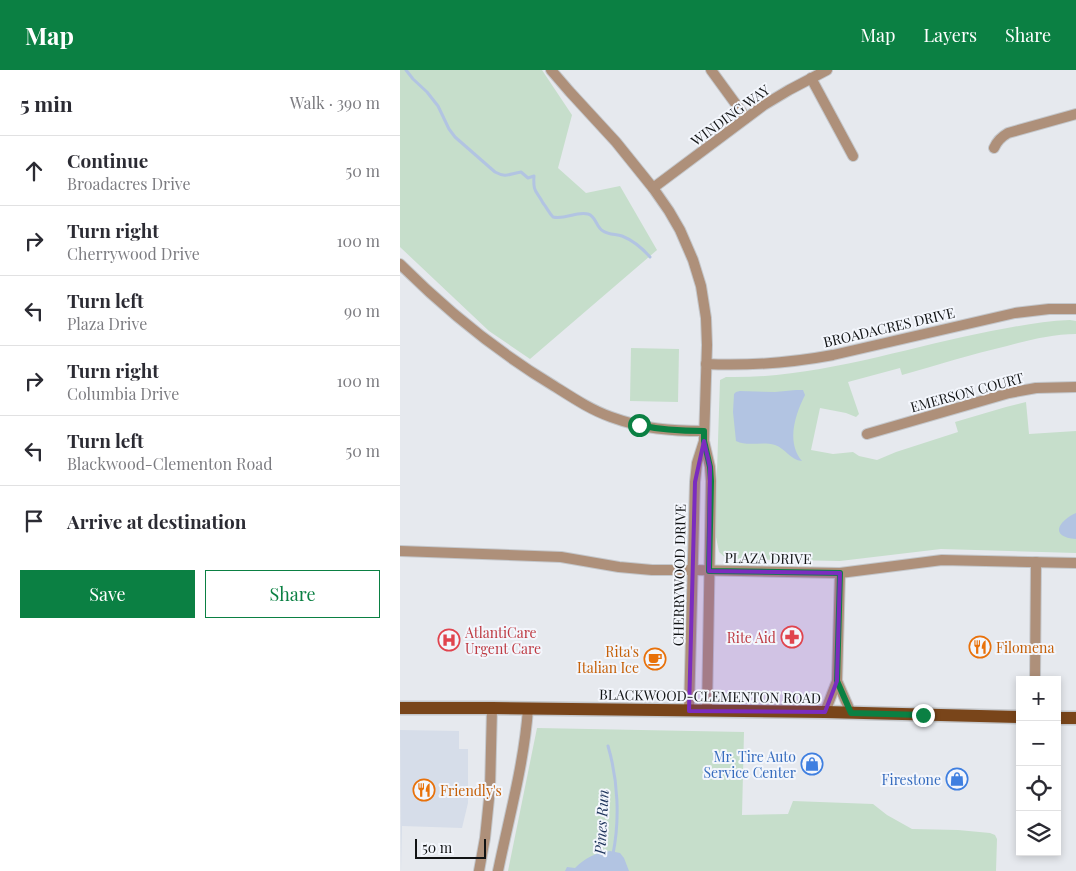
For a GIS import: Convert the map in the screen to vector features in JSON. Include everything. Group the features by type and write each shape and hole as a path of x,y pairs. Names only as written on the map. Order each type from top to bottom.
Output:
{"main road":[{"name":"BLACKWOOD-CLEMENTON ROAD","path":"400,708 689,710 1016,716"},
{"path":"1061,718 1076,718"}],"street":[{"name":"CHERRYWOOD DRIVE","path":"551,70 616,142 669,211 680,230 696,268 701,286 705,306 706,329 704,436 711,481 707,711"},
{"path":"711,70 746,118"},
{"name":"WINDING WAY","path":"653,188 746,118 788,90 827,70"},
{"path":"811,78 853,156"},
{"path":"994,148 997,142 1008,133 1076,114"},
{"path":"400,264 456,317 502,353 595,410 625,422 655,429 704,436"},
{"name":"BROADACRES DRIVE","path":"706,364 758,364 807,359 833,355 1015,313 1049,309 1076,309"},
{"name":"EMERSON COURT","path":"867,434 1009,393 1036,388 1076,387"},
{"name":"CHERRYWOOD DRIVE","path":"689,710 696,474 698,456 704,436"},
{"name":"PLAZA DRIVE","path":"400,551 561,557 619,567 652,570 840,573 942,560 1076,563"},
{"path":"1034,676 1036,562"},
{"path":"825,712 837,681 840,573"},
{"path":"837,681 851,713"},
{"path":"479,871 485,838 490,789 492,708"},
{"path":"498,871 520,767 528,709"}],"highlighted area":[{"path":"704,441 710,467 709,571 840,573 837,681 825,712 689,711 695,482"}],"shaded area":[{"path":"400,730 459,731 459,749 468,749 468,803 462,828 402,826 401,871"}],"green space":[{"path":"400,70 542,70 572,115 558,168 586,193 620,186 657,250 530,359 489,331 400,247"},
{"path":"1070,320 1076,321 1076,334 1050,336 1024,342 902,375 900,368 848,382 859,414 856,417 820,408 811,450 833,454 853,452 859,456 877,460 958,432 955,422 1026,402 1029,434 1076,431 1076,553 941,549 840,561 727,559 719,552 715,532 720,380 726,377 760,376 827,368 991,331"},
{"path":"631,348 679,349 678,402 630,401"},
{"path":"537,728 744,732 742,815 788,814 793,801 873,804 887,815 912,829 958,830 995,835 997,839 996,871 508,871"}],"water":[{"path":"803,390 805,395 795,420 793,437 797,454 802,461 775,445 745,444 736,441 733,412 734,394 736,392"},
{"path":"1076,513 1076,539 1068,538 1059,532 1059,528 1065,520"},
{"path":"610,851 620,853 629,871 565,871 567,867 575,868 591,856"}],"waterway":[{"path":"406,70 438,106 455,137 495,172 505,175 521,172 528,178 534,176 536,191 553,217 557,218 584,213 591,215 603,231 626,238 650,257"},
{"name":"Pines Run","path":"608,746 614,772 617,800 617,827 613,854"}],"place":[{"name":"Rite Aid","path":"792,637"},
{"name":"AtlantiCare Urgent Care","path":"449,640"},
{"name":"Filomena","path":"980,647"},
{"name":"Rita's Italian Ice","path":"655,659"},
{"name":"Mr. Tire Auto Service Center","path":"812,764"},
{"name":"Firestone","path":"957,779"},
{"name":"Friendly's","path":"424,790"}],"route":[{"path":"639,425 672,431 704,431 711,481 709,571 840,573 837,681 851,713 923,715"}]}
